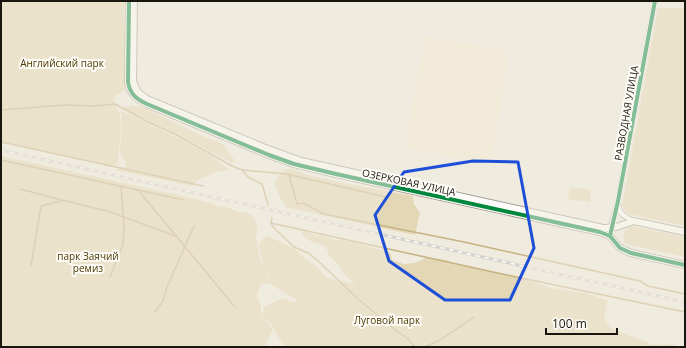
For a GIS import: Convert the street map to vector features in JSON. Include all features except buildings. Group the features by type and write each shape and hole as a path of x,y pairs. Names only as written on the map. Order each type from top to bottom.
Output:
{"street":[{"path":"129,1 128,82 130,88 135,93"},
{"path":"134,1 133,80 135,93"},
{"name":"РАЗВОДНАЯ УЛИЦА","path":"612,228 655,1"},
{"name":"ОЗЕРКОВАЯ УЛИЦА","path":"135,93 263,147 301,161 603,228 612,228 634,221"},
{"name":"ОЗЕРКОВАЯ УЛИЦА","path":"135,93 142,102 153,107 294,164 605,233 610,236 623,250 630,253 685,265"},
{"name":"ОЗЕРКОВАЯ УЛИЦА","path":"618,201 621,213 634,221 685,232"},
{"path":"610,236 612,228"}],"highlighted area":[{"path":"473,161 518,162 534,248 510,300 445,300 389,261 375,215 404,172"}],"shaded area":[{"path":"425,36 509,51 491,164 405,148"}],"green space":[{"name":"Английский парк","path":"1,1 124,1 125,88 123,91 114,96 115,104 120,115 121,125 118,162 114,167 1,142"},
{"path":"658,8 685,8 685,226 629,214 622,206"},
{"path":"124,107 142,107 204,137 219,142 225,147 235,161 232,163 176,133 122,109"},
{"path":"121,111 194,146 221,163 229,170 215,172 199,179 192,186 116,170 118,167 124,168 126,166 126,161 121,157 120,148 122,125"},
{"name":"парк Заячий ремиз","path":"1,156 183,196 214,204 219,207 224,206 238,212 245,212 254,217 258,230 256,235 259,255 271,285 264,283 260,286 257,296 261,306 261,315 273,330 265,347 1,347"},
{"path":"286,169 295,170 308,175 337,182 413,196 414,205 420,212 415,235 285,207 274,184 282,171"},
{"path":"570,187 591,190 590,202 568,199"},
{"path":"631,226 685,237 685,257 626,244 623,236 626,229"},
{"name":"Луговой парк","path":"305,230 314,235 336,240 355,242 375,249 385,250 391,254 392,260 404,264 415,263 426,258 441,259 516,276 551,288 584,293 607,300 604,320 613,329 654,345 672,344 678,347 286,347 280,340 272,325 262,315 264,307 283,298 293,302 298,301 272,285 263,264 259,245 263,238 268,236 291,247 318,268 327,278 356,284 346,276 336,262 329,256 324,245 312,242 302,234 302,231"}],"waterway":[{"path":"1,110 65,105 92,106 115,104 242,170 248,177 262,184 268,205"},
{"path":"1,142 203,186"},
{"path":"1,160 184,200"},
{"path":"243,170 286,174 386,197"},
{"path":"289,175 297,204 303,203 324,214 464,242 640,281 648,286 685,294"},
{"path":"110,277 123,245 124,227 121,186"},
{"path":"20,189 107,211 176,236"},
{"path":"138,190 235,307"},
{"path":"31,266 41,206 61,201"},
{"path":"272,218 271,223 273,227 294,247 308,253 317,260 358,299 407,338 415,347"},
{"path":"271,223 502,274 685,312"},
{"path":"155,312 163,301 167,287 194,226"},
{"path":"424,347 444,337 474,317"}],"railway":[{"path":"1,150 685,302"}],"cycle path":[{"path":"129,1 128,82 130,90 134,96 147,104 294,164 600,232 610,236 620,248 631,253 685,265"},
{"path":"610,236 618,201 655,1"}]}
